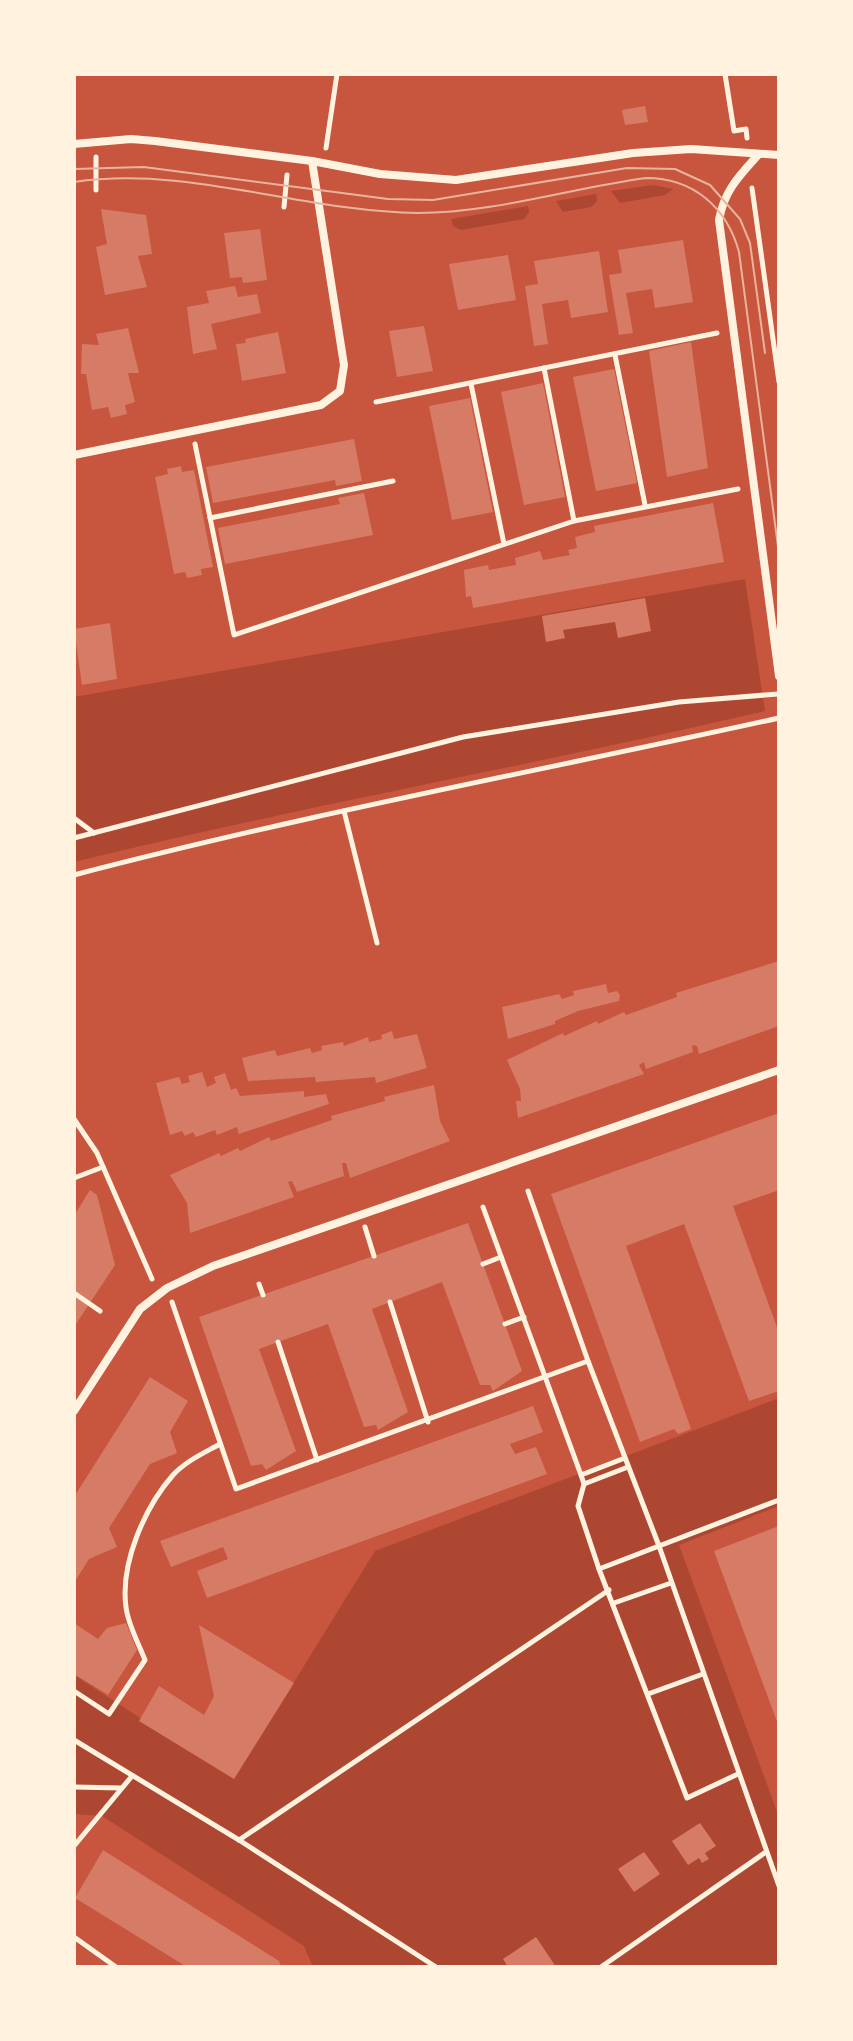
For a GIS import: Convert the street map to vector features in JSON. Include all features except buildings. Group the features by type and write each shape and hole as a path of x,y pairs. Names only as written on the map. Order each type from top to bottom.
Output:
{"street":[{"path":"74,144 131,139 312,161 380,174 456,180 633,153 691,149 779,155"},
{"path":"753,154 749,165 724,197 719,220 779,676"},
{"path":"74,455 321,405 340,391 344,365 312,161"},
{"path":"74,1411 140,1309 167,1288 213,1266 779,1070"}],"path":[{"path":"324,163 337,74"},
{"path":"725,74 734,131 746,129 753,154"},
{"path":"96,156 96,190"},
{"path":"749,165 779,382"},
{"path":"284,207 287,175"},
{"path":"376,402 717,333"},
{"path":"615,355 645,505"},
{"path":"544,368 574,521"},
{"path":"471,384 504,544"},
{"path":"192,431 234,635 413,578 574,521 738,489"},
{"path":"210,518 393,481"},
{"path":"74,838 463,737 679,702 779,694"},
{"path":"74,875 273,824 779,718"},
{"path":"344,811 377,943"},
{"path":"74,818 94,833"},
{"path":"74,1119 103,1167 153,1280"},
{"path":"74,1178 103,1167"},
{"path":"528,1191 588,1361 659,1546 779,1886"},
{"path":"483,1207 584,1484 578,1506 599,1569 687,1798 738,1774"},
{"path":"361,1215 374,1256"},
{"path":"483,1264 501,1257"},
{"path":"259,1284 263,1295"},
{"path":"167,1288 236,1489 428,1422 588,1361"},
{"path":"74,1293 100,1311"},
{"path":"390,1302 428,1422"},
{"path":"505,1324 524,1317"},
{"path":"278,1342 317,1460"},
{"path":"74,1691 109,1714 145,1660 126,1607 128,1577 140,1527 173,1475 220,1444"},
{"path":"581,1475 625,1458"},
{"path":"584,1484 628,1467"},
{"path":"599,1569 779,1500"},
{"path":"614,1603 671,1583"},
{"path":"239,1840 609,1590"},
{"path":"648,1694 703,1674"},
{"path":"74,1740 239,1840 436,1967"},
{"path":"74,1846 132,1776"},
{"path":"74,1787 122,1788"},
{"path":"601,1967 766,1852"},
{"path":"74,1937 116,1967"}],"shaded area":[{"path":"653,185 673,189 665,195 620,203 611,191"},
{"path":"596,194 597,201 591,207 563,212 556,201"},
{"path":"528,206 529,212 524,219 461,230 453,226 451,219"},
{"path":"745,579 765,711 74,862 74,697"},
{"path":"779,1398 779,1506 679,1545 779,1817 779,1967 313,1967 304,1946 102,1816 74,1814 74,1675 234,1779 375,1551"}],"tram line":[{"path":"74,169 144,167 388,199 433,200 627,168 675,169 710,185 740,219 750,243 765,353"},
{"path":"74,182 117,178 160,180 375,211 418,213 504,205 646,178 679,183 693,190 717,209 734,236 739,252 779,554"}]}
